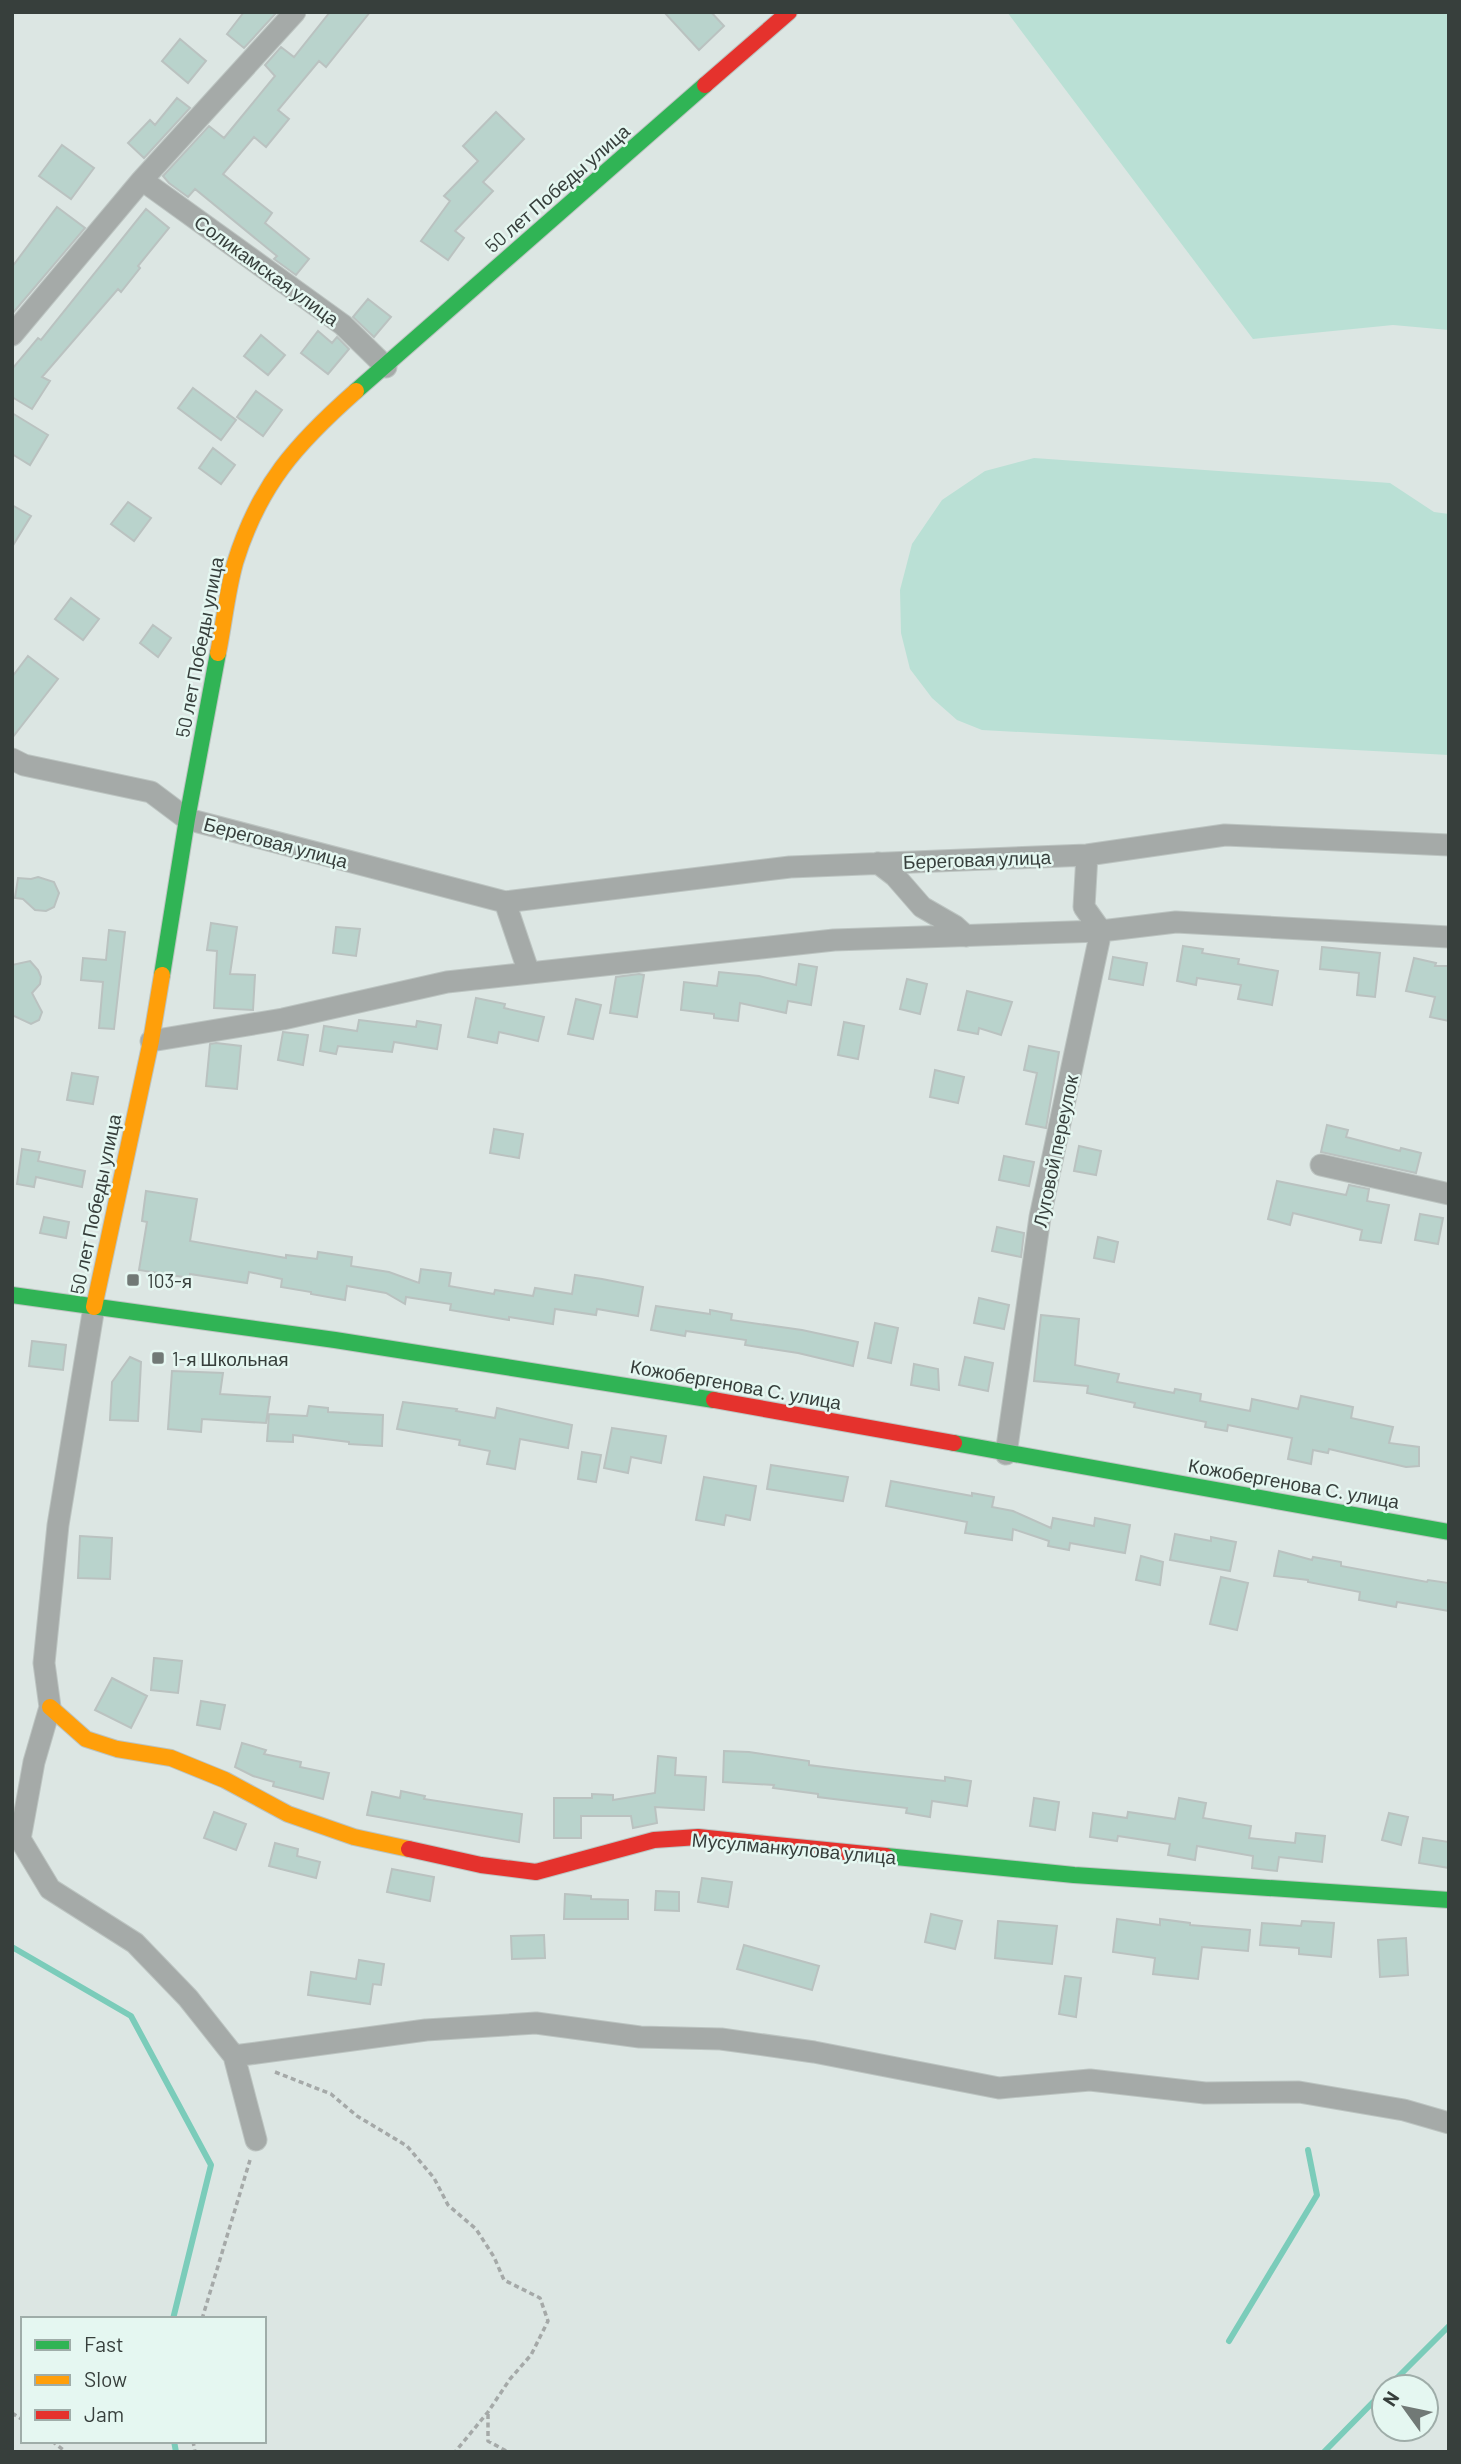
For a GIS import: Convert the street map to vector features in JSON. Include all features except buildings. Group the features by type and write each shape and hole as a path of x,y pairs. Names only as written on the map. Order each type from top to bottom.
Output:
{"main road":[{"name":"50 лет Победы улица","path":"94,1307 151,1041 187,819 235,564 256,510 278,470 313,429 789,12"},
{"name":"Кожобергенова С. улица","path":"12,1295 349,1342 669,1392 1449,1532"},
{"name":"Мусулманкулова улица","path":"50,1707 86,1739 117,1749 171,1758 225,1780 288,1814 354,1837 481,1865 536,1872 654,1840 698,1837 1074,1875 1449,1900"}],"street":[{"path":"12,335 142,180 295,12"},
{"name":"Соликамская улица","path":"142,180 343,325 386,367"},
{"name":"Береговая улица","path":"12,759 24,765 151,792 187,819 505,902 790,867 1087,855 1225,835 1449,845"},
{"path":"1087,855 1084,907 1101,931"},
{"path":"878,863 895,876 922,907 955,926 966,936"},
{"path":"505,902 529,973"},
{"path":"151,1041 283,1019 447,982 834,940 1101,931 1175,922 1449,937"},
{"name":"Луговой переулок","path":"1006,1454 1040,1217 1101,931"},
{"path":"1321,1165 1449,1194"},
{"path":"94,1307 57,1539 44,1664 50,1707 16,1839 51,1889 135,1943 188,1998 234,2056 257,2140"},
{"path":"234,2056 426,2029 536,2023 640,2037 721,2039 800,2050 999,2088 1090,2080 1205,2093 1299,2092 1404,2110 1449,2123"}],"path":[{"path":"271,2071 331,2094 357,2116 407,2146 434,2178 448,2205 477,2229 504,2280 540,2298 548,2321 531,2355 455,2452"},
{"path":"203,2317 257,2140"},
{"path":"488,2412 488,2441 508,2452"}],"green space":[{"path":"1007,12 1449,12 1449,330 1393,325 1253,339"},
{"path":"1034,458 1390,483 1434,512 1449,514 1449,755 982,730 957,720 932,698 910,669 901,633 900,590 912,544 942,500 985,471"}],"waterway":[{"path":"12,1947 131,2016 211,2165 173,2317"},
{"path":"1229,2341 1317,2195 1308,2150"},
{"path":"1402,2373 1449,2326"},
{"path":"1324,2452 1370,2405"},
{"path":"174,2443 176,2452"}],"traffic: fast":[{"path":"356,391 705,85"},
{"path":"162,975 218,653"},
{"path":"12,1295 335,1340 714,1400"},
{"path":"954,1443 1449,1532"},
{"path":"886,1856 1074,1875 1449,1900"}],"traffic: slow":[{"path":"218,653 235,563 245,535 268,488 315,429 356,391"},
{"path":"94,1307 151,1041 162,975"},
{"path":"50,1707 86,1739 117,1749 171,1758 225,1780 288,1814 354,1837 409,1849"}],"traffic: jam":[{"path":"705,85 789,12"},
{"path":"714,1400 954,1443"},
{"path":"409,1849 481,1865 536,1872 654,1840 698,1837 886,1856"}],"place":[{"name":"103-я","path":"133,1280"},
{"name":"1-я Школьная","path":"158,1358"}]}
